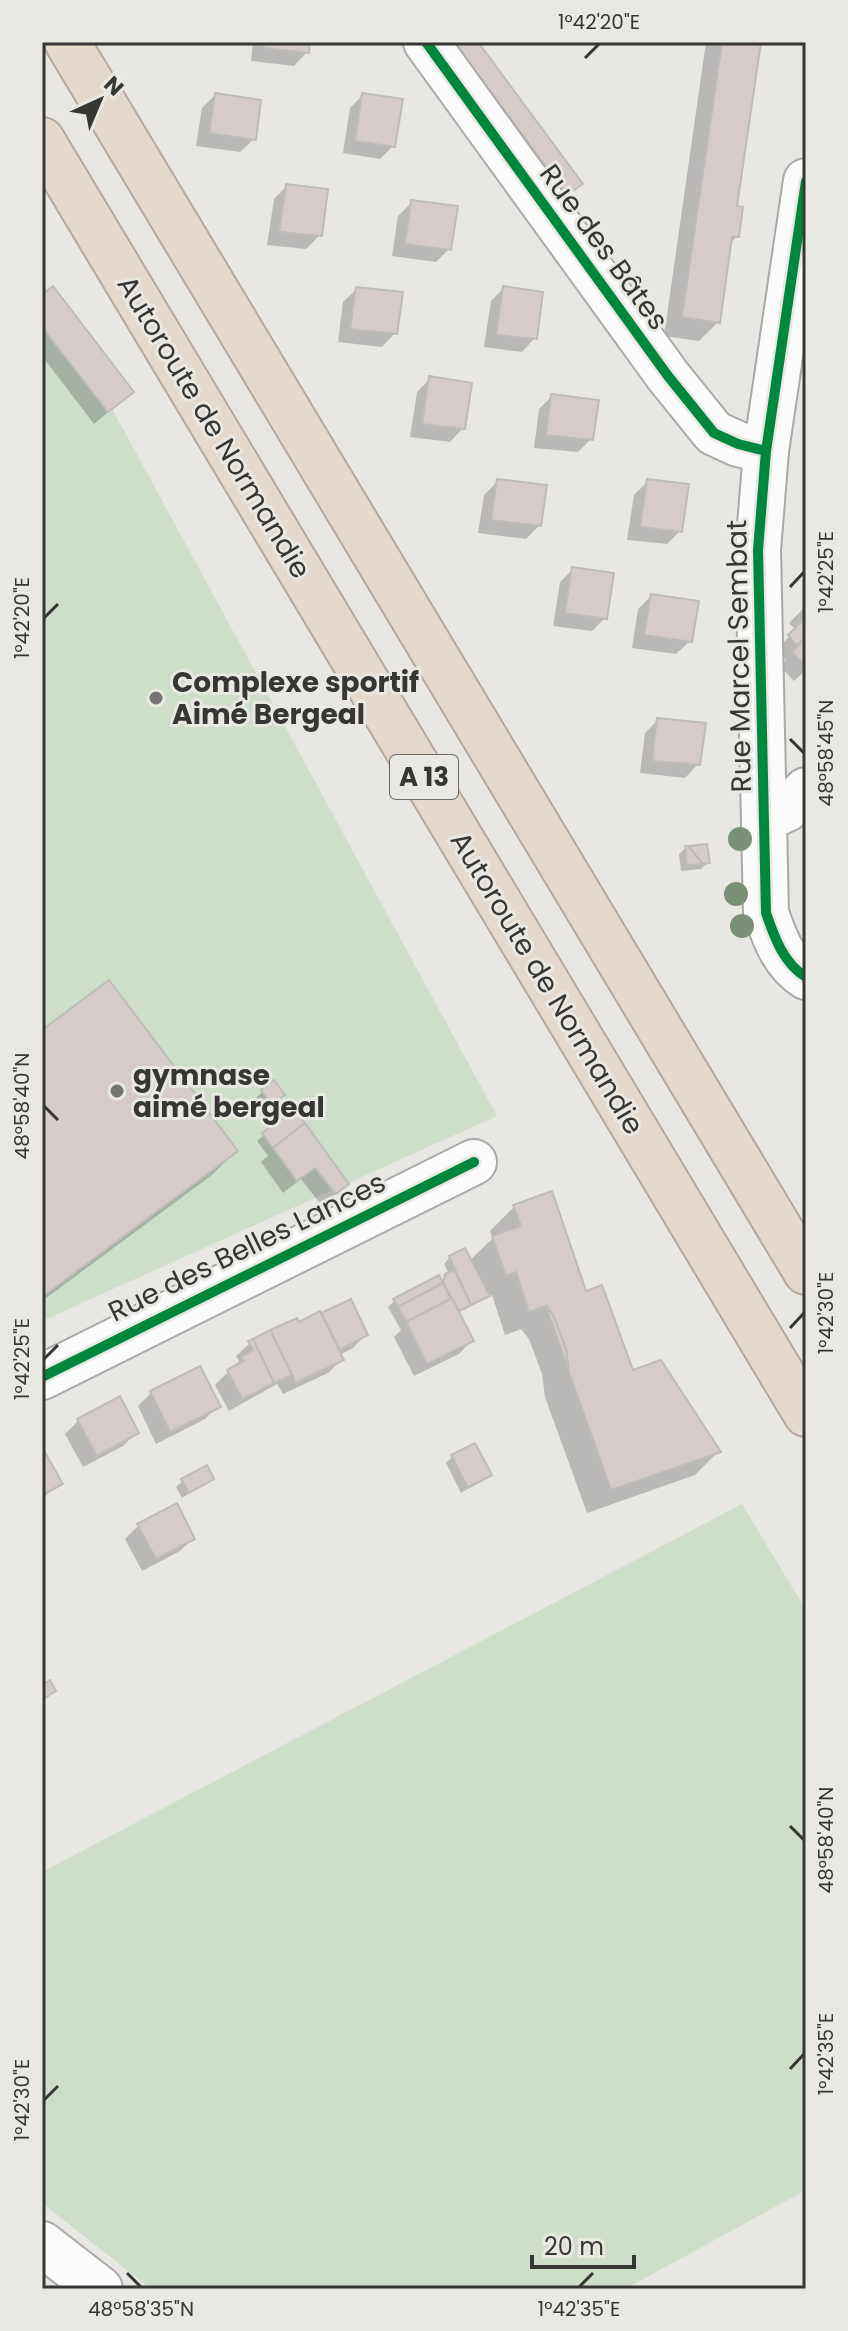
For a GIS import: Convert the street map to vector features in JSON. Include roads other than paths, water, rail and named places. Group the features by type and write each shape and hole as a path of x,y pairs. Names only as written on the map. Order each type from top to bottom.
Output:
{"highway":[{"name":"A 13","path":"67,42 806,1272"},
{"name":"Autoroute de Normandie","path":"42,140 806,1414"}],"street":[{"name":"Rue des Bâtes","path":"426,42 668,376 714,433 738,444 766,451"},
{"name":"Rue Marcel Sembat","path":"806,181 794,343 766,451 758,550 766,913 776,943 798,972 806,977"},
{"path":"765,819 787,809 806,790"},
{"name":"Rue des Belles Lances","path":"42,1377 474,1162"},
{"path":"42,2244 100,2289"}],"place":[{"name":"Complexe sportif Aimé Bergeal","path":"156,698"},
{"name":"gymnase aimé bergeal","path":"117,1091"}]}
